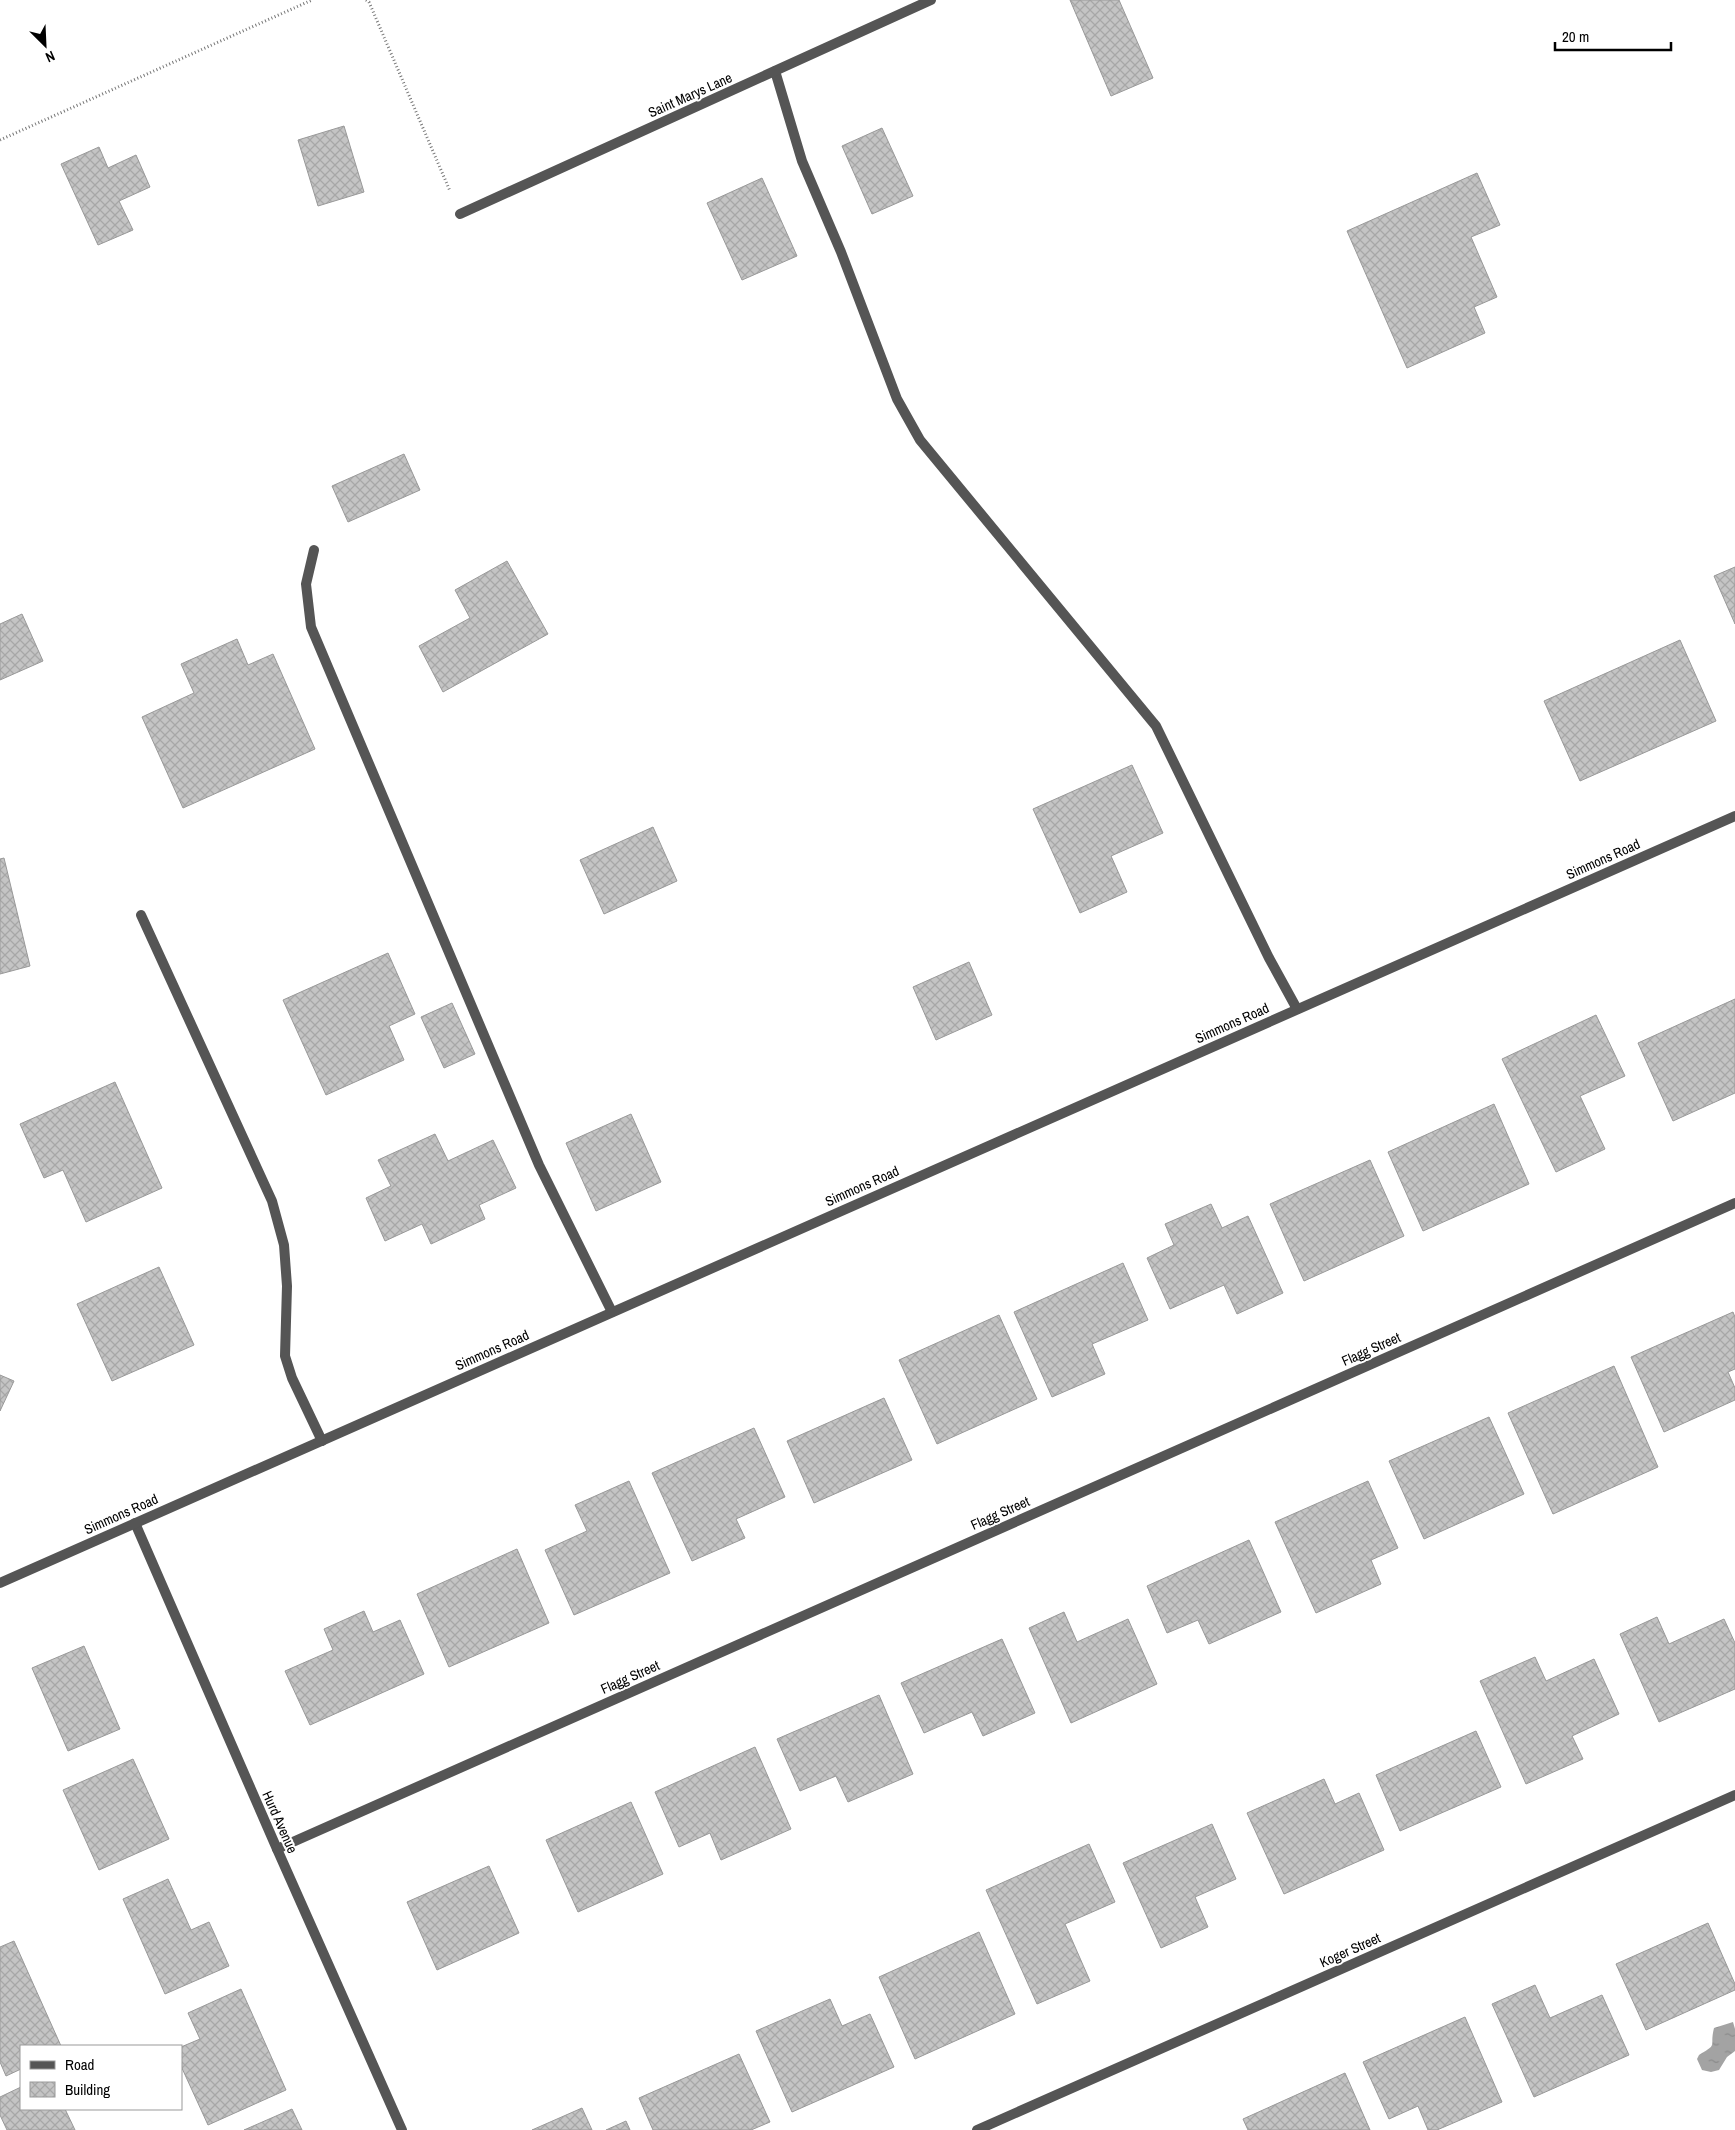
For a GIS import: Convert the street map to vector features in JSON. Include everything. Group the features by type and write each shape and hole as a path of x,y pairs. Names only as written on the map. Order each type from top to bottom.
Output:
{"street":[{"name":"Saint Marys Lane","path":"460,214 931,0"},
{"path":"775,71 802,161 842,252 897,399 920,440 1156,726 1265,949 1297,1009"},
{"path":"314,550 306,584 311,627 539,1165 612,1312"},
{"name":"Simmons Road","path":"0,1582 1735,816"},
{"path":"141,915 272,1201 284,1245 287,1286 285,1356 292,1378 322,1441"},
{"name":"Flagg Street","path":"277,1849 1735,1203"},
{"name":"Hurd Avenue","path":"135,1523 402,2130"},
{"name":"Koger Street","path":"977,2130 1735,1795"}],"path":[{"path":"0,140 312,0"},
{"path":"366,0 369,2 460,214"}],"water":[{"path":"1733,2022 1735,2029 1735,2051 1727,2057 1719,2070 1711,2072 1702,2070 1697,2059 1699,2055 1712,2045 1714,2028"}],"building":[{"path":"1070,0 1119,0 1153,78 1111,96"},
{"path":"344,126 364,192 318,206 298,140"},
{"path":"882,128 913,196 872,214 842,146"},
{"path":"99,147 108,168 136,155 150,187 119,201 133,230 98,245 61,164"},
{"path":"1477,173 1500,225 1471,237 1497,297 1474,307 1485,333 1407,368 1347,231"},
{"path":"762,178 797,256 742,280 707,203"},
{"path":"404,454 420,490 348,522 332,486"},
{"path":"507,561 548,634 443,692 419,646 470,618 455,590"},
{"path":"1735,567 1735,624 1714,576"},
{"path":"22,614 43,661 0,680 0,624"},
{"path":"237,639 248,665 273,654 315,749 183,808 142,717 194,693 181,664"},
{"path":"1680,640 1716,721 1580,781 1544,701"},
{"path":"1132,765 1163,833 1111,856 1127,892 1080,913 1033,809"},
{"path":"653,827 677,881 604,914 580,860"},
{"path":"4,858 30,966 0,974 0,859"},
{"path":"388,953 415,1014 389,1026 404,1060 326,1095 283,1000"},
{"path":"969,962 992,1015 936,1040 913,987"},
{"path":"1735,999 1735,1093 1673,1121 1638,1043"},
{"path":"452,1003 475,1054 444,1068 421,1017"},
{"path":"1596,1015 1625,1076 1580,1096 1605,1149 1556,1172 1502,1059"},
{"path":"115,1082 162,1188 86,1222 63,1170 44,1178 20,1124"},
{"path":"1494,1104 1529,1184 1423,1231 1388,1152"},
{"path":"631,1114 661,1182 596,1211 566,1143"},
{"path":"435,1134 448,1161 493,1140 516,1188 479,1205 485,1219 431,1244 422,1224 385,1241 366,1198 391,1186 378,1160"},
{"path":"1370,1160 1404,1236 1304,1281 1270,1204"},
{"path":"1211,1204 1222,1228 1248,1216 1283,1293 1237,1314 1224,1285 1170,1309 1147,1258 1174,1245 1165,1224"},
{"path":"1123,1263 1148,1320 1092,1344 1105,1374 1052,1397 1014,1312"},
{"path":"159,1267 194,1345 112,1381 77,1304"},
{"path":"1733,1312 1735,1317 1735,1369 1728,1372 1735,1388 1735,1400 1664,1432 1631,1357"},
{"path":"999,1315 1037,1399 937,1444 899,1360"},
{"path":"1614,1366 1658,1467 1553,1514 1508,1413"},
{"path":"0,1375 14,1381 0,1411"},
{"path":"884,1398 912,1460 814,1503 787,1441"},
{"path":"1489,1417 1524,1494 1424,1539 1389,1461"},
{"path":"754,1428 785,1497 736,1519 745,1538 692,1561 652,1473"},
{"path":"629,1481 670,1573 574,1615 545,1550 587,1531 575,1505"},
{"path":"1368,1481 1398,1548 1371,1560 1381,1584 1316,1613 1275,1522"},
{"path":"1249,1540 1281,1612 1209,1644 1198,1620 1167,1633 1147,1586"},
{"path":"517,1549 549,1623 449,1667 417,1594"},
{"path":"364,1611 373,1632 400,1620 424,1674 310,1725 285,1671 333,1650 324,1629"},
{"path":"1064,1612 1077,1642 1128,1619 1157,1684 1071,1723 1029,1628"},
{"path":"1657,1617 1669,1644 1724,1619 1735,1643 1735,1689 1659,1722 1620,1634"},
{"path":"1002,1639 1035,1713 983,1736 972,1712 924,1733 901,1683"},
{"path":"84,1646 120,1729 68,1751 32,1668"},
{"path":"1535,1657 1546,1681 1594,1659 1619,1714 1572,1736 1583,1759 1526,1784 1480,1681"},
{"path":"879,1695 913,1774 848,1802 836,1776 800,1791 777,1739"},
{"path":"1476,1731 1501,1787 1400,1831 1376,1775"},
{"path":"755,1747 791,1829 721,1860 710,1833 679,1847 655,1792"},
{"path":"133,1759 169,1839 99,1870 63,1790"},
{"path":"1324,1779 1335,1804 1359,1793 1384,1850 1284,1894 1247,1813"},
{"path":"631,1802 663,1874 578,1912 546,1840"},
{"path":"1212,1824 1236,1879 1195,1897 1208,1927 1161,1948 1123,1863"},
{"path":"1089,1844 1115,1902 1065,1924 1090,1981 1037,2004 986,1890"},
{"path":"489,1866 519,1933 437,1970 407,1902"},
{"path":"168,1879 191,1930 209,1922 229,1966 165,1994 123,1899"},
{"path":"1708,1923 1735,1984 1735,1990 1646,2030 1616,1964"},
{"path":"979,1932 1015,2014 915,2059 879,1977"},
{"path":"14,1941 61,2045 20,2045 20,2069 6,2076 0,2062 0,1947"},
{"path":"1535,1985 1550,2018 1602,1995 1629,2055 1534,2097 1492,2004"},
{"path":"241,1989 286,2090 208,2125 182,2068 182,2047 200,2039 188,2013"},
{"path":"830,1999 842,2026 870,2014 894,2067 792,2112 756,2031"},
{"path":"1465,2017 1502,2102 1437,2130 1428,2130 1418,2106 1389,2119 1363,2062"},
{"path":"739,2054 770,2122 751,2130 653,2130 639,2098"},
{"path":"1345,2073 1370,2130 1248,2130 1243,2119"},
{"path":"20,2087 20,2110 65,2110 75,2130 7,2130 0,2115 0,2097"},
{"path":"582,2108 592,2130 532,2130"},
{"path":"292,2109 302,2130 244,2130"},
{"path":"626,2121 630,2130 606,2130"}]}
